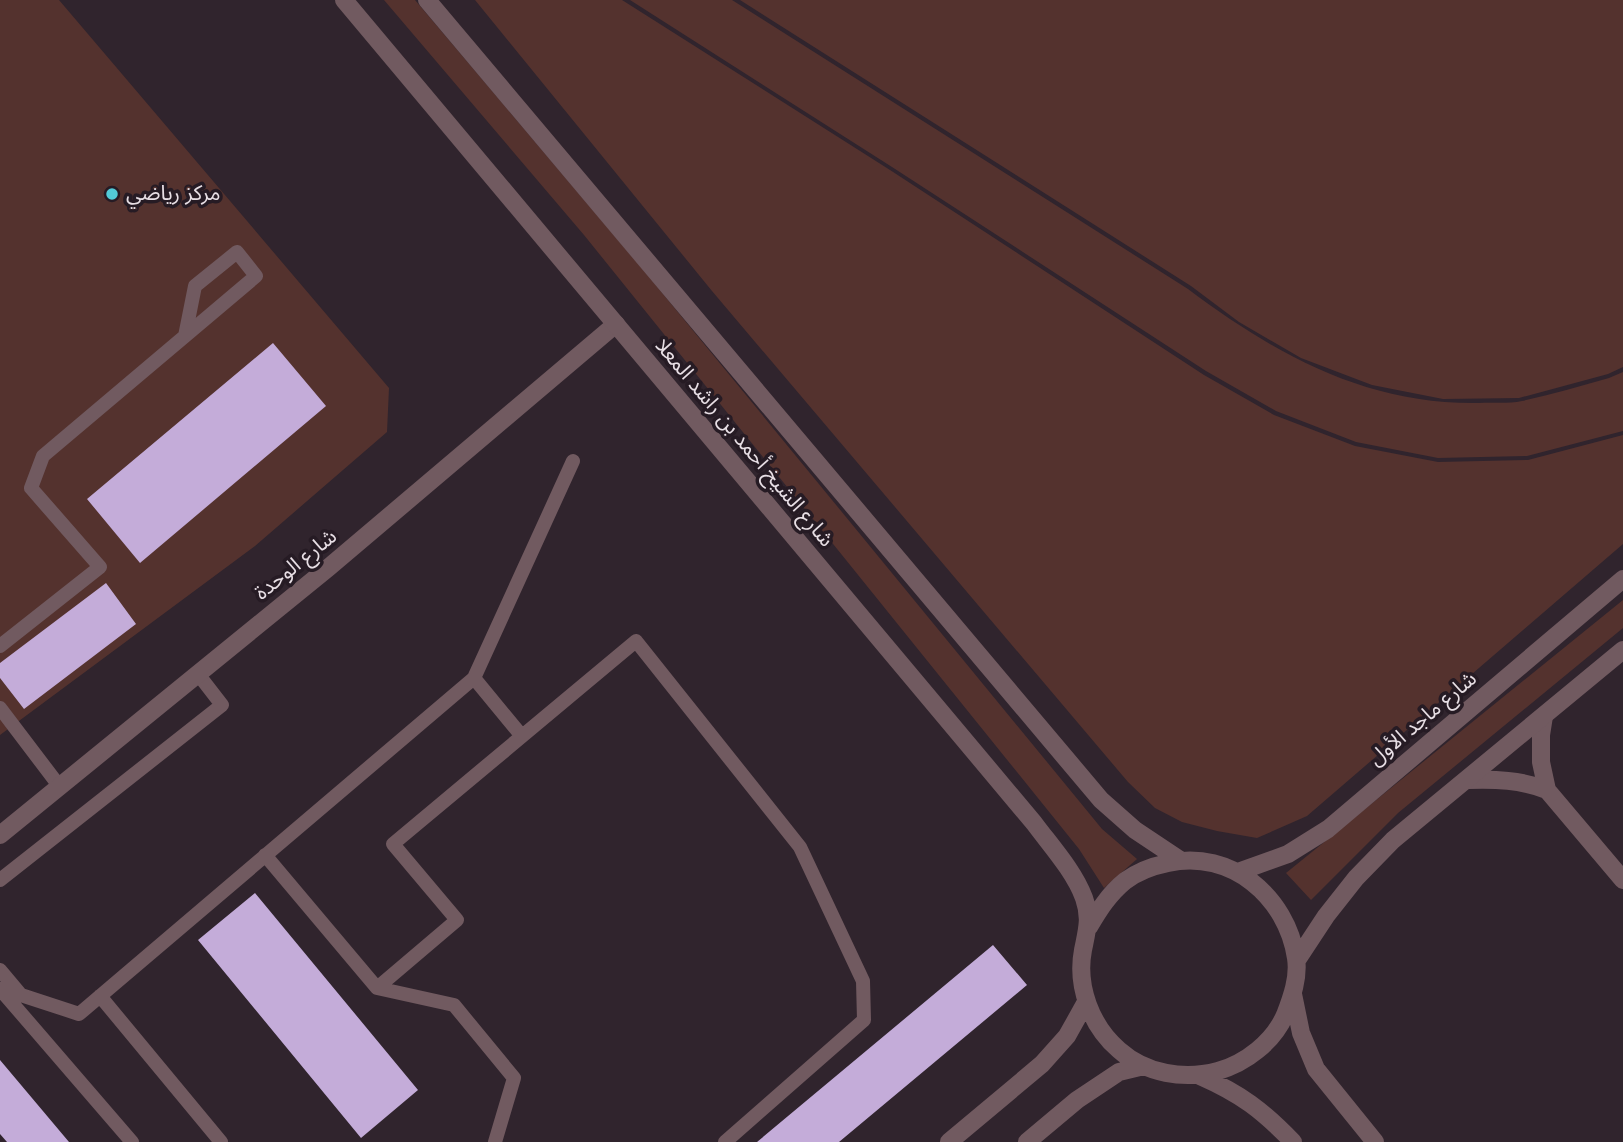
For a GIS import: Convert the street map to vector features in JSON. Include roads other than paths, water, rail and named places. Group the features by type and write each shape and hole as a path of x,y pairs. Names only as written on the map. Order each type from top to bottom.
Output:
{"street":[{"name":"شارع الشيخ أحمد بن راشد المعلا","path":"344,0 1034,823 1084,898 1089,927"},
{"name":"شارع الشيخ أحمد بن راشد المعلا","path":"427,0 1101,800 1135,830 1180,860"},
{"name":"شارع الوحدة","path":"0,835 455,462 616,324"},
{"name":"شارع ماجد الأول","path":"1238,872 1289,854 1328,829 1623,579"},
{"path":"1297,960 1326,916 1356,878 1393,840 1623,650"},
{"path":"1544,716 1541,762 1547,790 1623,880"},
{"path":"1468,779 1499,779 1547,790"},
{"path":"1180,860 1210,862 1238,872 1267,894 1288,925 1297,960 1293,994 1281,1024 1260,1049 1232,1067 1200,1076 1172,1075 1144,1066 1120,1051 1100,1029 1086,1002 1082,977 1083,952 1089,927 1104,901 1125,881 1151,867 1180,860"},
{"path":"1293,994 1301,1033 1316,1069 1375,1142"},
{"path":"949,1142 1042,1065 1067,1036 1086,1002"},
{"path":"1027,1142 1077,1100 1119,1072 1144,1066"},
{"path":"1200,1076 1230,1089 1258,1107 1293,1142"}],"lane":[{"path":"0,646 100,567 31,488 43,456 185,336 256,276 237,252 195,286 185,336"},
{"path":"0,970 21,995 79,1014 474,678 573,461"},
{"path":"377,988 457,920 393,844 636,641 800,847 863,981 864,1020 724,1142"},
{"path":"0,880 222,705 198,674"},
{"path":"474,678 521,735"},
{"path":"0,708 60,787"},
{"path":"265,855 377,988 454,1005 514,1078 495,1142"},
{"path":"0,989 132,1142"},
{"path":"100,996 221,1142"}],"place":[{"name":"مركز رياضي","path":"112,194"}]}
